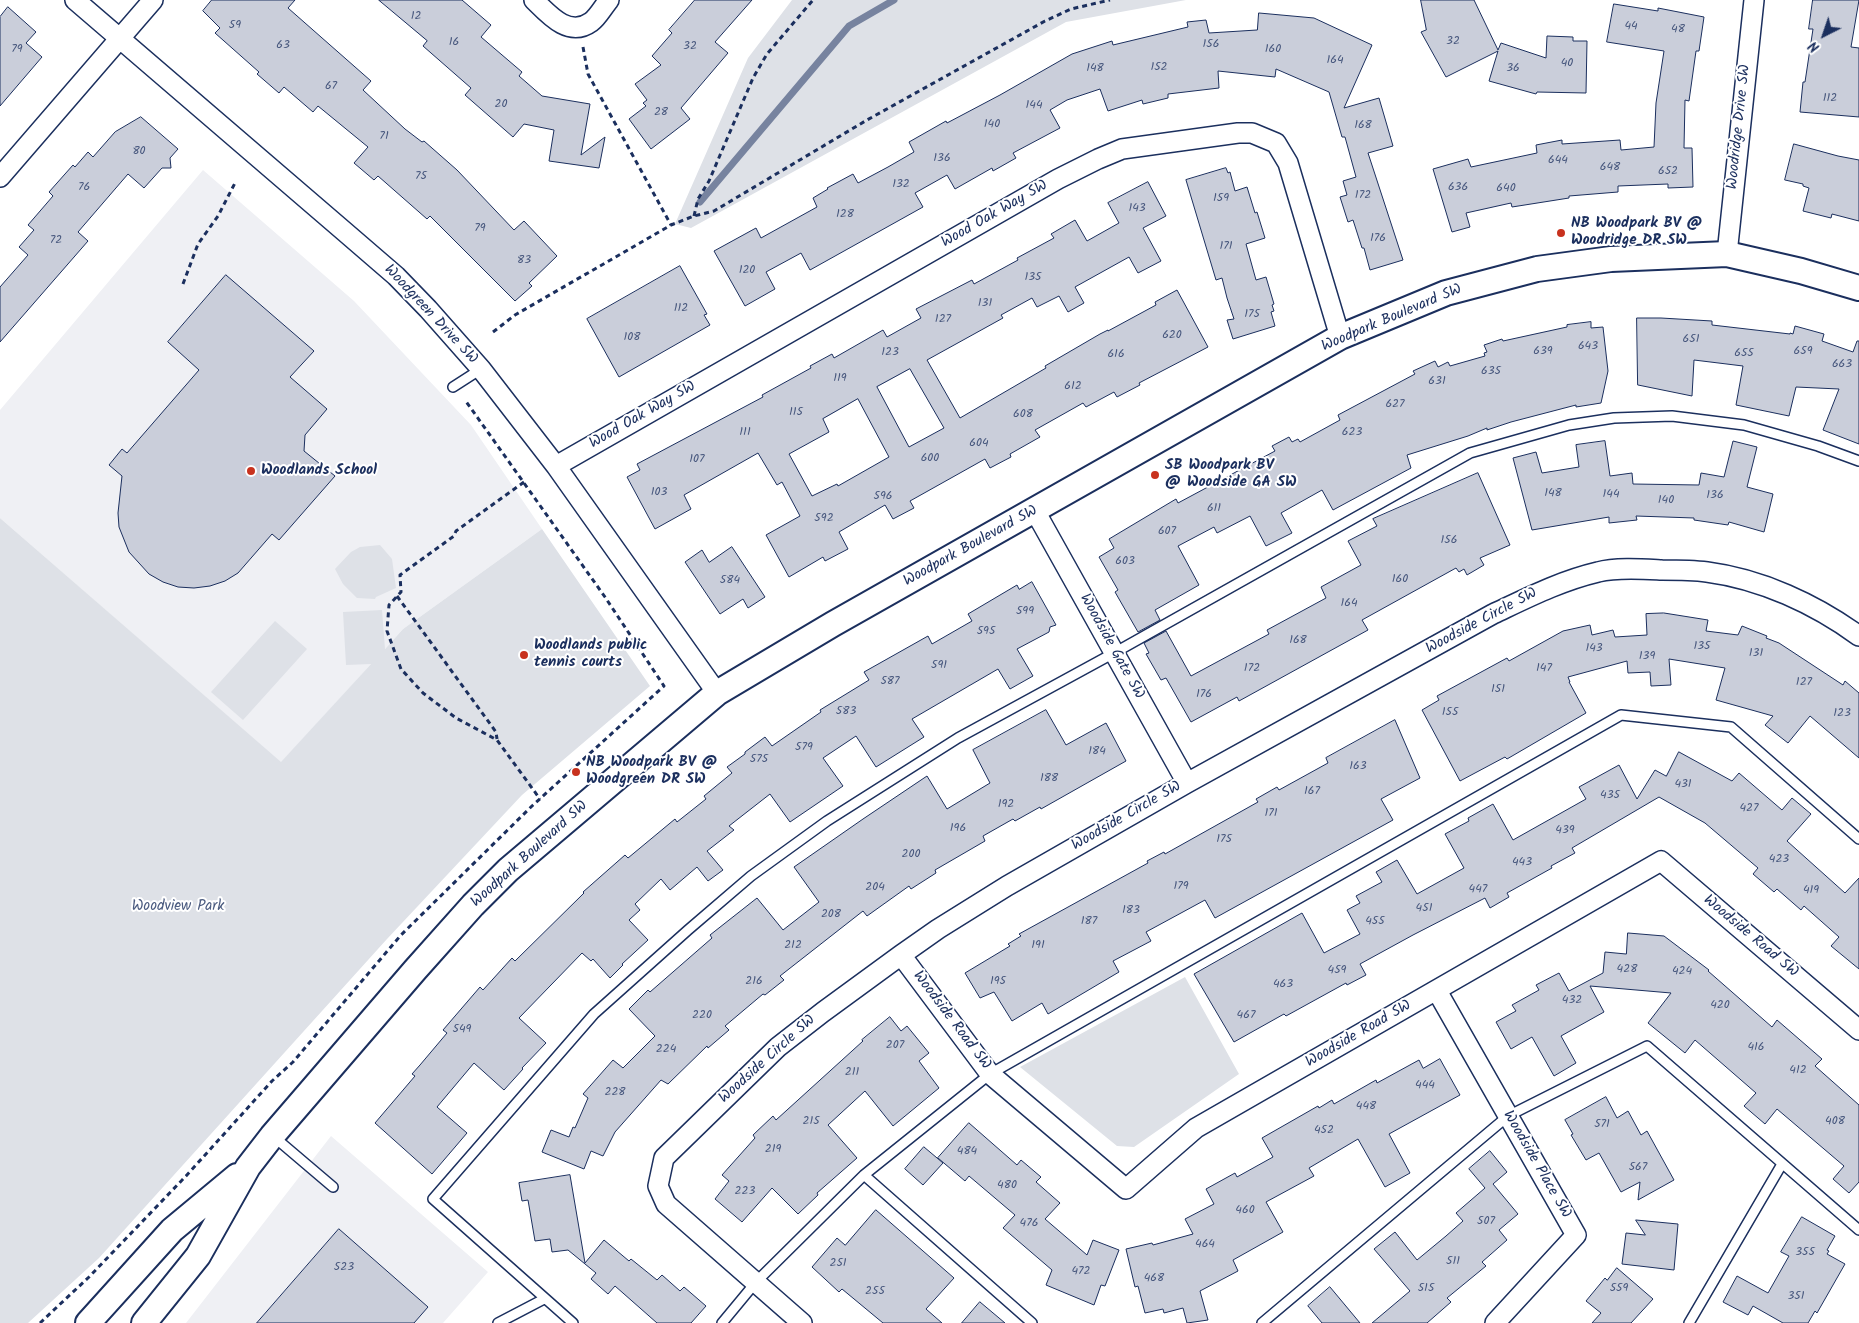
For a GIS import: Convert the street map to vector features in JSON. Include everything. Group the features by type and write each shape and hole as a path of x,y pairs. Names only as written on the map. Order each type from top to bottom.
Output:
{"street":[{"name":"Woodgreen Drive SW","path":"74,0 396,276 428,309 480,369 556,466 718,693"},
{"path":"0,177 153,0"},
{"path":"534,0 546,12 568,28 580,28 592,21 608,0"},
{"name":"Woodridge Drive SW","path":"1727,254 1754,0"},
{"name":"Wood Oak Way SW","path":"556,466 1058,179 1122,149 1238,133 1252,133 1276,143 1288,163 1340,337"},
{"name":"Woodpark Boulevard SW","path":"144,1323 198,1256 248,1167 272,1136 473,905 508,870 718,693 833,624 1340,337 1446,293 1537,269 1611,259 1727,254 1801,271 1859,288"},
{"name":"Woodside Gate SW","path":"1035,511 1186,783"},
{"name":"Woodside Circle SW","path":"802,1323 666,1204 658,1186 664,1158 778,1047 938,929 1007,886 1186,783 1492,614 1542,590 1599,571 1644,569 1706,572 1742,579 1788,596 1838,621 1859,636"},
{"name":"Woodside Road SW","path":"901,955 990,1074 1126,1189 1196,1128 1661,861 1859,1030"},
{"name":"Woodside Place SW","path":"1437,991 1576,1235 1494,1323"},
{"name":"Woodpark Boulevard SW","path":"88,1323 172,1230 248,1167"}],"lane":[{"path":"454,387 480,369"},
{"path":"572,1323 433,1199 594,1014 751,876 827,821 958,738 1114,654 1470,453 1569,425 1614,418 1672,416 1744,425 1818,446 1859,461"},
{"path":"722,1323 756,1282 864,1175 990,1074 1621,715 1731,727 1859,839"},
{"path":"1262,1323 1508,1116 1647,1046 1859,1230"},
{"path":"272,1136 333,1187"},
{"path":"1689,1323 1782,1164"},
{"path":"864,1175 1032,1323"},
{"path":"498,1323 544,1299"}],"path":[{"path":"694,216 698,199 709,182 753,78 767,54 813,0"},
{"path":"493,332 515,315 671,225 714,211 868,120 1045,21 1072,9 1110,0"},
{"path":"580,28 588,74 671,225"},
{"path":"184,284 198,244 218,216 235,183"},
{"path":"40,1323 89,1277 293,1062 401,935 540,799 664,686 605,597 465,400"},
{"path":"524,482 456,531 454,536 400,575 401,592 389,606 387,631 401,669 423,692 456,718 496,740 540,799"},
{"path":"397,596 496,732 496,740"}],"shaded area":[{"name":"Woodlands School","path":"203,170 354,301 471,425 542,529 403,629 281,763 0,518 0,410"},
{"path":"331,1136 488,1272 443,1323 186,1323"}],"green space":[{"path":"792,0 1186,0 1066,22 691,228 675,224 748,58"},
{"name":"Woodview Park","path":"0,518 281,762 371,664 346,665 343,612 382,610 385,649 403,629 542,529 650,686 522,795 387,939 99,1258 28,1323 0,1323"},
{"path":"380,545 392,559 396,588 375,599 357,598 343,584 335,569 351,552 360,547"},
{"path":"275,621 307,649 243,720 211,692"},
{"path":"1185,977 1239,1074 1134,1147 1117,1146 1020,1067"}],"building":[{"path":"212,0 295,0 288,8 371,81 363,90 405,129 422,142 424,141 457,170 514,230 524,221 557,256 529,283 532,286 515,301 430,216 427,219 378,176 374,180 354,163 368,147 318,106 313,112 284,87 279,93 257,74 259,72 215,33 220,28 203,11"},
{"path":"379,0 462,0 491,25 481,37 522,72 519,76 542,96 590,104 581,155 605,137 599,168 549,161 554,130 524,124 513,137 465,95 471,88 423,46 427,41"},
{"path":"695,0 752,0 715,42 728,53 681,108 690,119 651,149 629,119 646,106 643,103 647,100 635,84 661,65 652,56 672,33 669,30"},
{"path":"1421,0 1474,0 1498,50 1501,43 1546,58 1547,36 1573,37 1573,41 1587,41 1586,93 1537,92 1536,94 1489,81 1498,51 1446,77 1421,32 1426,30"},
{"path":"1813,0 1859,0 1851,47 1859,48 1859,117 1800,112 1803,82 1805,82 1813,29 1809,29"},
{"path":"1614,4 1658,11 1658,8 1704,17 1699,51 1696,51 1689,101 1685,100 1684,148 1692,148 1693,187 1668,188 1668,184 1618,186 1618,192 1569,196 1569,198 1512,207 1511,203 1466,213 1470,227 1452,232 1433,169 1468,159 1471,167 1537,153 1536,145 1562,140 1562,144 1620,140 1621,150 1654,147 1656,103 1664,51 1607,42"},
{"path":"8,7 36,32 26,43 42,57 0,106 0,17"},
{"path":"1259,13 1314,18 1372,45 1344,108 1379,98 1393,146 1368,153 1403,260 1370,270 1353,220 1348,222 1340,197 1347,195 1343,181 1356,177 1345,137 1342,137 1329,92 1276,69 1275,77 1218,71 1219,88 1168,94 1168,98 1143,104 1142,100 1108,111 1100,89 1067,100 1050,110 1060,128 1013,153 1016,158 993,171 992,168 955,189 947,175 915,193 923,207 810,270 801,253 766,272 775,289 745,306 714,251 756,228 761,238 817,207 813,198 827,188 853,174 858,183 888,167 914,152 909,142 946,121 947,123 1000,95 1072,54 1112,41 1113,45 1188,27 1187,22 1206,20 1209,33 1257,30"},
{"path":"141,117 178,149 170,158 171,168 162,168 144,188 128,174 78,232 88,241 0,342 0,287 28,255 19,247 34,230 28,225 53,196 49,192 73,165 75,167 88,152 93,157 115,132"},
{"path":"1794,144 1859,160 1859,221 1832,214 1831,218 1803,211 1809,188 1803,186 1803,184 1785,180"},
{"path":"1226,168 1228,173 1230,172 1235,191 1247,187 1255,213 1257,212 1265,238 1246,244 1256,280 1266,277 1274,304 1272,305 1274,311 1271,312 1275,326 1233,339 1227,320 1234,319 1222,278 1216,280 1186,180"},
{"path":"1148,182 1166,216 1143,228 1161,261 1138,273 1129,257 1075,287 1084,303 1068,312 1059,296 1037,307 1032,298 1001,315 1003,318 927,360 960,418 1100,334 1156,305 1155,302 1177,290 1208,347 1139,383 1140,385 1117,397 1114,392 1086,407 1083,403 1035,430 1040,437 1010,454 1011,457 990,468 985,459 910,501 914,508 893,519 885,505 839,532 848,549 825,561 823,557 789,577 766,535 800,516 782,482 777,485 758,453 684,495 691,509 655,529 627,477 640,470 637,464 763,397 762,395 832,354 834,358 883,330 887,337 921,318 916,309 972,280 974,284 1018,260 1017,258 1054,238 1051,234 1075,220 1087,241 1119,223 1108,203","holes":["910,369 944,428 909,447 877,387","858,399 889,457 838,486 837,484 812,496 789,454 829,432 823,419"]},
{"path":"680,266 707,314 704,315 710,325 619,377 587,319"},
{"path":"226,275 314,351 290,377 327,409 305,435 304,451 335,476 279,540 272,534 238,573 225,581 210,586 178,587 163,582 149,574 129,552 119,527 118,513 122,476 109,465 122,449 127,453 199,370 168,342"},
{"path":"1637,318 1712,321 1712,325 1790,334 1793,334 1795,326 1824,334 1822,341 1853,352 1857,341 1859,341 1859,444 1823,430 1839,389 1796,387 1789,416 1736,405 1743,366 1694,360 1692,396 1638,385"},
{"path":"1591,322 1591,328 1603,327 1608,371 1601,403 1576,407 1576,405 1487,430 1487,428 1468,436 1407,455 1411,468 1333,510 1322,490 1281,513 1292,533 1266,546 1250,516 1217,533 1214,527 1178,546 1199,585 1155,610 1160,620 1138,632 1115,592 1118,590 1099,557 1114,548 1109,539 1176,499 1178,503 1275,451 1272,446 1289,437 1292,442 1298,439 1300,442 1340,420 1338,415 1415,374 1413,371 1435,361 1438,367 1448,362 1450,366 1485,356 1484,353 1487,352 1484,345 1502,339 1503,341 1567,327 1567,325"},
{"path":"1605,441 1610,476 1632,473 1633,484 1699,485 1701,473 1724,477 1733,441 1757,447 1747,487 1773,494 1764,532 1729,522 1728,525 1694,520 1694,518 1636,516 1637,520 1609,523 1609,517 1532,530 1513,458 1536,452 1542,473 1579,467 1576,445"},
{"path":"1478,473 1510,545 1480,558 1484,565 1467,575 1464,569 1459,572 1456,568 1362,620 1368,630 1239,701 1237,697 1191,722 1166,678 1161,680 1146,654 1149,653 1144,643 1166,631 1191,676 1269,634 1267,630 1326,598 1321,587 1361,565 1348,541 1377,526 1373,519"},
{"path":"732,547 765,597 748,608 743,599 720,614 685,562 702,550 709,562"},
{"path":"1032,582 1056,625 1050,627 1049,632 1017,649 1033,676 1010,689 998,669 912,719 924,737 876,767 856,736 823,758 843,786 790,822 770,794 729,826 734,830 707,851 723,870 708,881 697,867 670,890 661,879 635,904 640,910 629,920 648,940 610,978 593,959 591,961 582,953 519,1018 546,1043 504,1090 474,1063 437,1107 467,1133 432,1174 375,1123 415,1076 412,1074 447,1033 443,1030 480,987 483,990 512,958 515,961 583,892 625,855 628,858 675,819 677,822 706,799 704,796 732,773 727,767 745,754 745,752 765,737 772,746 821,712 820,710 869,680 864,672 928,636 932,644 972,621 968,614 1017,585 1019,589"},
{"path":"1664,613 1708,620 1706,631 1738,635 1742,626 1779,643 1843,685 1845,681 1859,693 1859,758 1810,716 1788,743 1765,725 1773,716 1716,700 1725,668 1669,659 1671,685 1651,686 1650,672 1628,673 1627,661 1568,677 1586,713 1507,759 1505,757 1460,781 1422,710 1439,700 1437,696 1507,658 1509,661 1563,631 1590,625 1592,635 1613,630 1615,637 1647,635 1646,614"},
{"path":"1046,710 1066,745 1106,723 1126,761 1041,809 1040,807 1015,821 1013,819 983,836 985,841 935,870 936,873 911,889 909,886 867,916 863,911 780,976 784,980 765,995 763,994 725,1026 729,1030 708,1048 707,1046 668,1084 661,1080 615,1132 603,1156 591,1151 584,1169 542,1152 551,1130 569,1137 588,1098 583,1094 613,1060 623,1068 655,1036 629,1009 648,990 650,992 712,938 710,935 757,898 783,930 819,902 794,867 927,776 947,809 990,783 973,750"},
{"path":"1395,720 1420,778 1381,799 1393,820 1215,918 1205,900 1146,932 1151,941 1113,961 1119,972 1048,1014 1042,1003 1012,1021 994,992 980,998 965,973 1010,946 1008,944 1021,936 1019,934 1148,863 1147,861 1164,852 1165,854 1258,802 1256,799 1277,787 1279,790 1328,763 1326,758"},
{"path":"1679,752 1732,781 1739,773 1782,810 1792,798 1811,814 1787,841 1845,893 1859,878 1859,969 1831,946 1839,937 1804,906 1801,910 1777,889 1774,892 1753,874 1758,868 1705,823 1659,797 1572,848 1575,853 1507,893 1509,897 1490,908 1485,898 1413,935 1360,964 1366,975 1347,985 1346,983 1286,1016 1284,1014 1234,1042 1194,974 1302,913 1324,953 1360,934 1347,910 1360,903 1356,896 1382,882 1376,872 1397,860 1417,894 1464,868 1445,834 1469,821 1468,818 1493,804 1513,840 1586,799 1579,787 1619,765 1637,799 1655,770 1666,776"},
{"path":"1628,933 1664,936 1709,970 1772,1027 1777,1020 1822,1059 1815,1066 1859,1105 1859,1182 1849,1193 1833,1179 1844,1166 1777,1109 1765,1124 1744,1106 1756,1093 1695,1040 1685,1053 1648,1023 1671,993 1590,986 1604,1012 1561,1036 1576,1063 1554,1076 1532,1037 1511,1049 1496,1022 1516,1011 1512,1005 1539,990 1536,985 1559,973 1569,991 1603,973 1605,952 1626,954"},
{"path":"890,1017 901,1031 907,1026 929,1053 919,1061 939,1088 893,1126 865,1091 828,1125 857,1158 817,1193 818,1195 798,1214 772,1188 742,1222 715,1199 729,1181 722,1175 755,1138 753,1135 773,1116 776,1120 862,1040"},
{"path":"1440,1059 1460,1095 1389,1134 1410,1173 1385,1187 1358,1139 1309,1168 1314,1176 1266,1202 1283,1232 1233,1260 1238,1271 1200,1291 1208,1320 1187,1323 1183,1308 1164,1313 1163,1309 1145,1313 1138,1286 1135,1287 1126,1249 1152,1243 1153,1245 1193,1234 1185,1219 1214,1204 1206,1189 1235,1173 1237,1177 1273,1157 1262,1138 1318,1106 1319,1108 1332,1100 1334,1104 1376,1080 1377,1083 1419,1060 1423,1068"},
{"path":"1606,1097 1617,1118 1628,1111 1641,1135 1647,1131 1674,1180 1638,1200 1640,1182 1621,1192 1599,1153 1586,1160 1571,1135 1573,1134 1565,1120"},
{"path":"969,1123 1017,1165 1021,1160 1041,1177 1036,1182 1060,1203 1045,1219 1087,1255 1093,1240 1119,1250 1105,1286 1101,1285 1094,1305 1046,1285 1052,1270 1003,1228 1015,1215 969,1176 965,1181 938,1158"},
{"path":"924,1147 943,1163 923,1185 905,1169"},
{"path":"1490,1151 1507,1172 1493,1184 1518,1214 1499,1230 1507,1240 1482,1262 1486,1266 1447,1298 1451,1302 1427,1323 1372,1323 1410,1291 1374,1249 1395,1232 1417,1260 1446,1236 1463,1221 1456,1213 1485,1188 1469,1169"},
{"path":"570,1175 585,1263 604,1240 629,1261 631,1259 657,1280 662,1275 680,1291 684,1287 706,1306 691,1323 657,1323 615,1286 608,1294 591,1279 596,1273 568,1250 552,1252 550,1239 535,1241 528,1200 522,1201 519,1183"},
{"path":"876,1210 954,1278 926,1309 942,1323 883,1323 842,1289 839,1292 812,1267 837,1238 845,1245"},
{"path":"1802,1217 1835,1236 1827,1250 1829,1251 1827,1254 1845,1264 1817,1313 1815,1311 1808,1323 1783,1323 1753,1306 1748,1315 1723,1302 1737,1276 1768,1293 1789,1256 1781,1252"},
{"path":"1636,1220 1678,1224 1674,1270 1622,1264 1626,1233 1645,1235"},
{"path":"339,1229 428,1307 414,1323 257,1323"},
{"path":"1617,1268 1653,1299 1631,1323 1592,1323 1601,1313 1586,1301 1605,1278 1607,1280"},
{"path":"1330,1287 1360,1323 1322,1323 1308,1306"},
{"path":"980,1302 1005,1323 962,1323"}],"waterway":[{"path":"700,202 849,26 894,0"}],"place":[{"name":"NB Woodpark BV @ Woodridge DR SW","path":"1561,233"},
{"name":"Woodlands School","path":"251,471"},
{"name":"SB Woodpark BV @ Woodside GA SW","path":"1155,475"},
{"name":"Woodlands public tennis courts","path":"524,655"},
{"name":"NB Woodpark BV @ Woodgreen DR SW","path":"576,772"}]}
